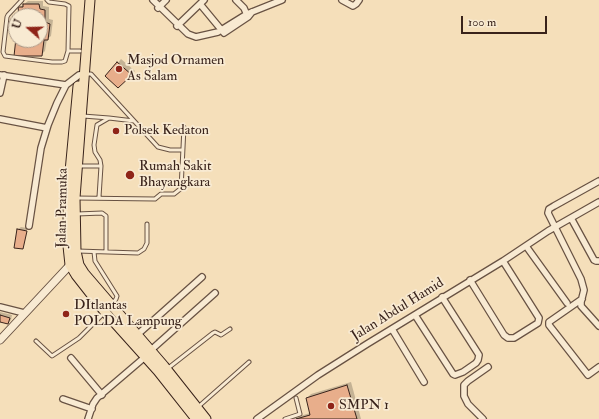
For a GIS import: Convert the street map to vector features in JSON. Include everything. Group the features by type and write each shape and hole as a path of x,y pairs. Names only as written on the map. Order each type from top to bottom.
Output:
{"main road":[{"name":"Jalan Pramuka","path":"84,0 80,51 82,74 81,116 74,166 68,193 68,246 70,265 76,275 137,335 148,354"},
{"name":"Jalan Pramuka","path":"90,0 74,166 76,251 79,265 108,308 206,419"},
{"name":"Jalan Pramuka","path":"163,369 196,419"}],"street":[{"path":"147,0 159,8"},
{"path":"153,0 188,40 207,38 223,31 249,14 282,0"},
{"path":"159,8 166,0"},
{"path":"236,0 249,14"},
{"path":"342,0 353,6 359,0"},
{"path":"177,26 202,2 223,31"},
{"path":"29,226 41,148 57,103 66,85 82,74"},
{"path":"0,93 2,75 66,85"},
{"path":"0,119 2,121 48,128"},
{"path":"599,181 549,210 548,216 555,226 581,279 584,290 581,306 599,326"},
{"name":"Jalan Abdul Hamid","path":"257,419 318,375 442,297 503,261 555,226 599,203"},
{"path":"571,218 594,260 599,261"},
{"path":"526,246 567,303"},
{"path":"470,280 504,335 508,338 514,338 538,323 539,318 503,261"},
{"path":"0,340 70,265"},
{"path":"137,335 202,277"},
{"path":"88,419 97,398 215,293"},
{"path":"415,315 450,370 455,375 462,372 476,362 479,355 442,297"},
{"path":"583,298 549,324 588,375 599,368"},
{"path":"0,307 24,313"},
{"path":"392,329 424,382"},
{"path":"71,358 102,394"},
{"path":"483,419 468,404 464,396 464,385 488,367"},
{"path":"63,399 92,409"}],"lane":[{"path":"22,0 7,17 3,52 5,56 62,62 65,61 68,51 69,6 49,2 47,0"},
{"path":"68,51 80,51"},
{"path":"82,74 91,74 158,147 170,150 182,150"},
{"path":"81,116 134,121"},
{"path":"99,197 101,166 100,160 95,152 94,145 97,125 109,118"},
{"path":"181,189 184,127"},
{"path":"74,166 101,166"},
{"path":"75,198 99,197 155,199 161,194 174,194 188,184 196,184"},
{"path":"76,214 102,213 106,216 106,252"},
{"path":"76,251 138,253 144,249 147,243 147,224"},
{"path":"36,341 52,356 79,338 116,300 117,296 95,262 94,252"},
{"path":"163,369 213,333 215,332 221,335 230,329"},
{"path":"197,408 248,362"},
{"path":"285,419 300,414 296,398"}],"building":[{"path":"23,4 39,4 40,8 18,8 23,7"},
{"path":"48,23 50,24 48,40"},
{"path":"15,48 43,48 42,56 14,56"},
{"path":"117,62 132,75 118,88 105,76"},
{"path":"61,178 66,178 65,200 60,200"},
{"path":"17,229 27,231 23,249 14,248"},
{"path":"0,315 10,318 8,324 0,322"},
{"name":"SMPN 1","path":"347,385 357,419 296,419 310,415 306,398"}],"place":[{"name":"Masjod Ornamen As Salam","path":"119,69"},
{"name":"Polsek Kedaton","path":"116,131"},
{"name":"Rumah Sakit Bhayangkara","path":"130,175"},
{"name":"DItlantas POLDA Lampung","path":"66,314"},
{"name":"SMPN 1","path":"331,406"}]}
